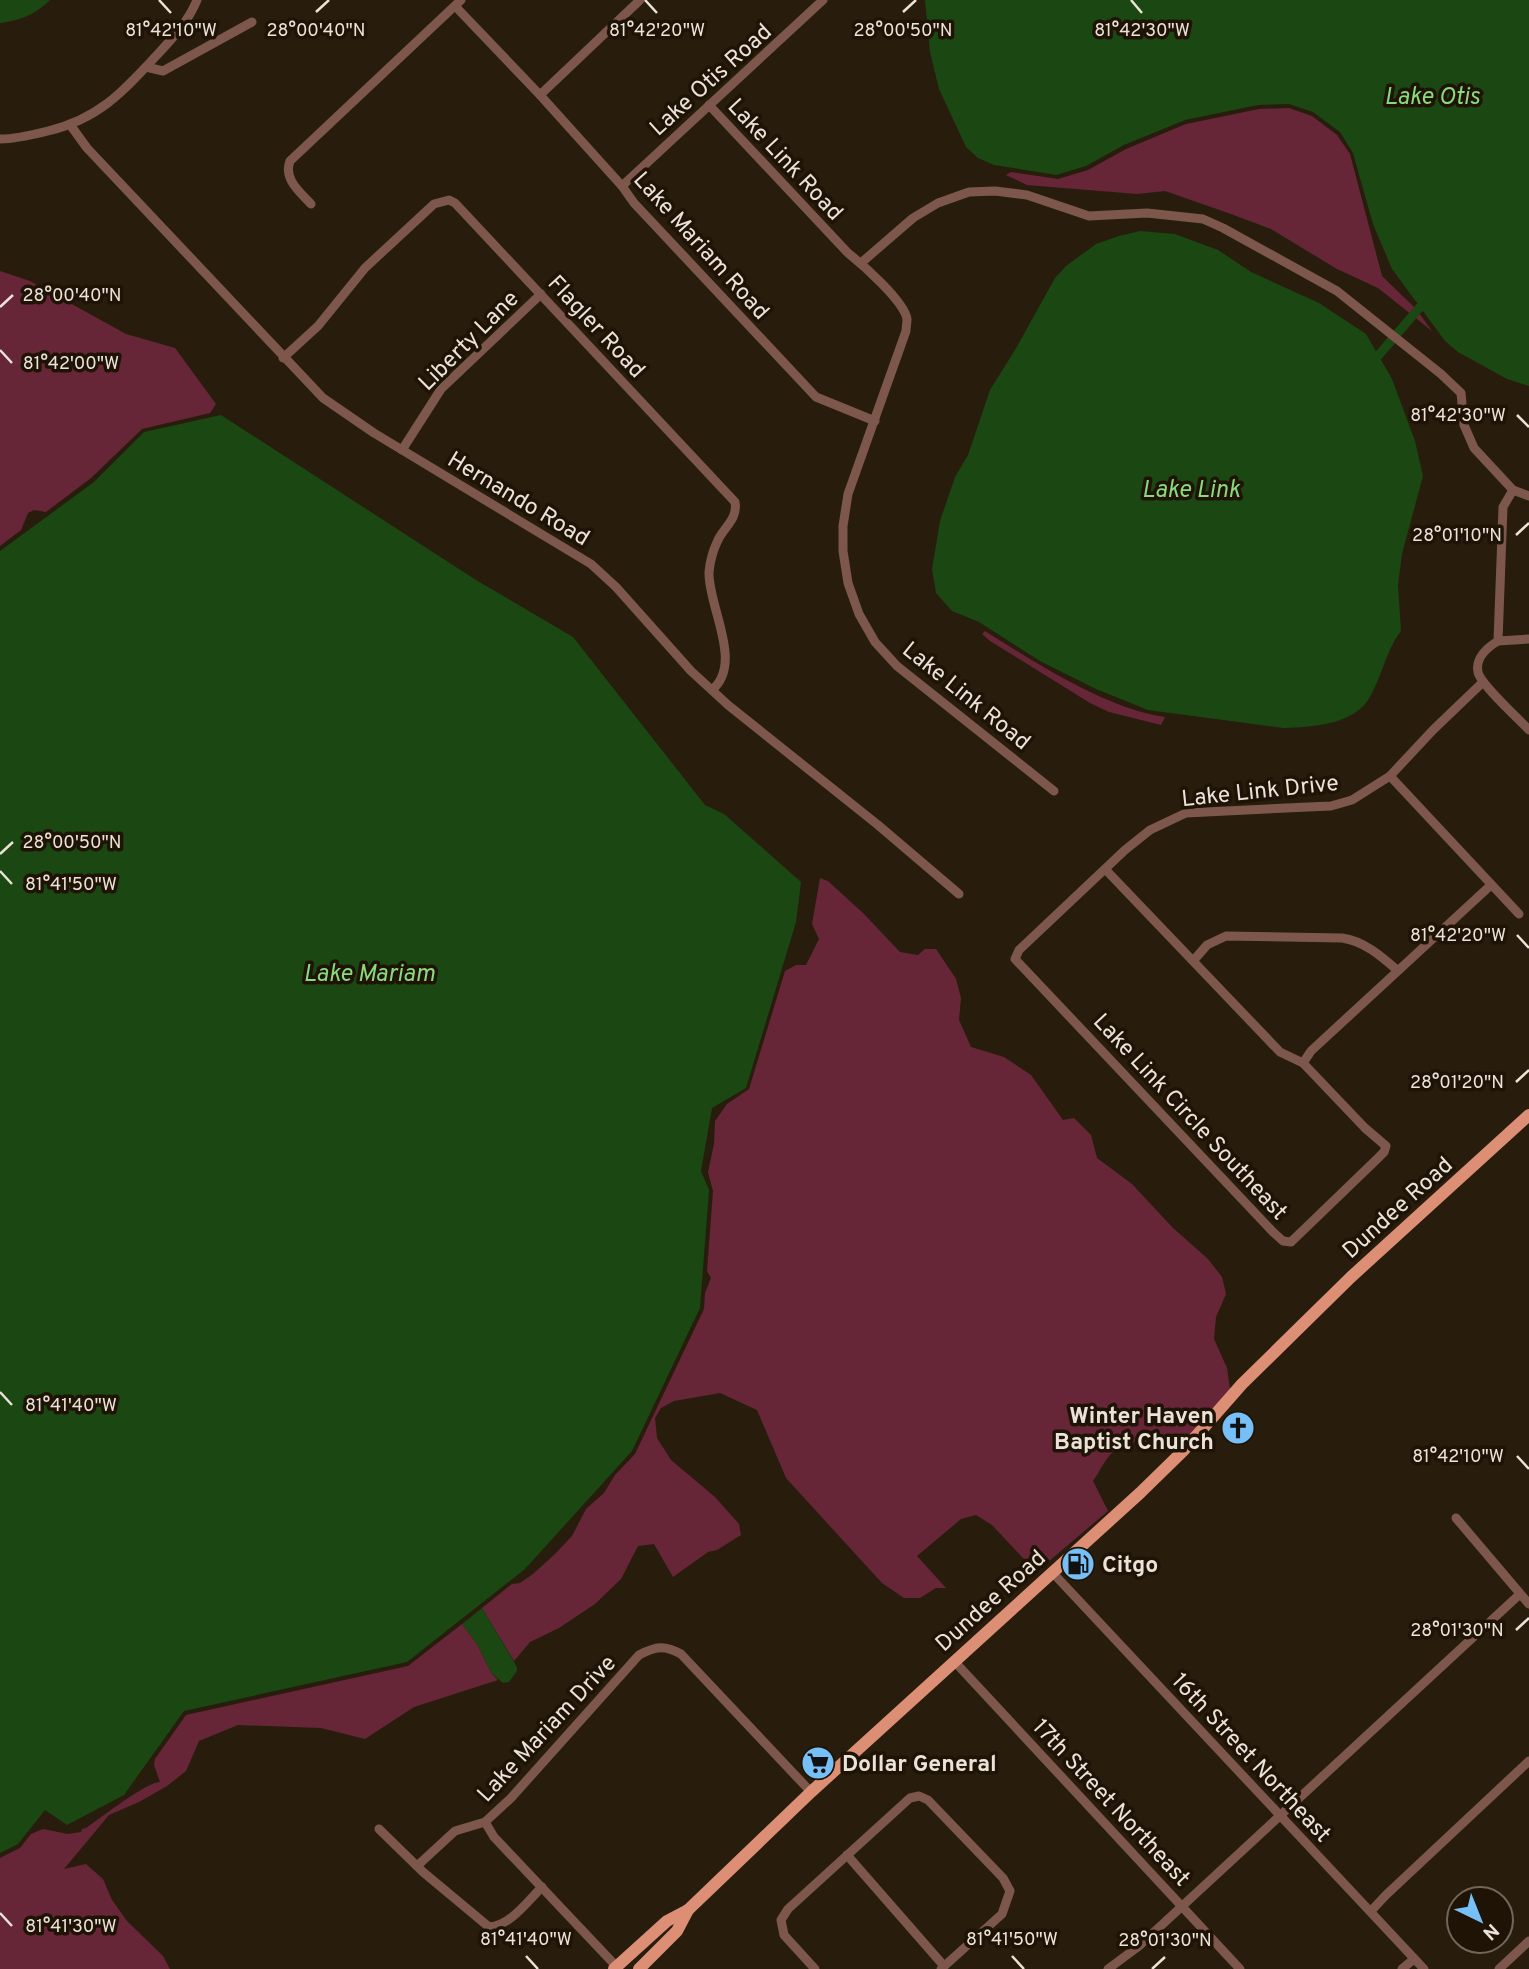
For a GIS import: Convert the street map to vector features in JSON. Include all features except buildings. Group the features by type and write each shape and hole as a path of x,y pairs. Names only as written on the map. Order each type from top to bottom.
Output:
{"main road":[{"name":"Dundee Road","path":"615,1968 667,1921 688,1910 811,1791 1140,1493 1183,1451 1242,1384 1351,1277 1529,1115"},
{"name":"Dundee Road","path":"639,1969 677,1931 688,1910"}],"street":[{"path":"0,139 31,136 71,125 111,103 184,24 197,0"},
{"path":"540,95 640,0"},
{"name":"Lake Otis Road","path":"622,186 822,0"},
{"path":"311,204 288,176 290,161 458,3"},
{"name":"Lake Mariam Road","path":"458,3 622,186 634,203 816,397 874,421"},
{"path":"146,67 163,71 252,22"},
{"name":"Lake Link Road","path":"709,105 848,253 861,263 899,304 907,318 904,336 848,494 843,526 843,551 848,583 859,614 875,642 897,666 1054,791"},
{"name":"Hernando Road","path":"71,125 88,148 313,389 333,406 402,450 591,565 615,587 691,671 754,728 878,825 959,894"},
{"path":"861,263 913,218 938,203 969,192 995,191 1027,195 1089,216 1147,213 1202,219 1337,291 1456,386 1461,393 1464,425 1474,448 1513,490 1529,496"},
{"name":"Flagler Road","path":"283,358 318,326 365,268 440,201 455,202 735,502 737,510 718,540 709,573 727,658 720,683 712,690"},
{"name":"Liberty Lane","path":"402,450 441,390 541,294"},
{"path":"1498,641 1503,507 1513,490"},
{"path":"1529,639 1498,641 1486,648 1479,660 1478,672 1483,682 1529,730"},
{"name":"Lake Link Drive","path":"1015,959 1019,950 1150,830 1186,813 1331,806 1352,800 1390,776 1483,682"},
{"path":"1390,776 1519,914"},
{"path":"1105,869 1280,1052 1303,1063 1311,1051 1491,885"},
{"path":"1194,960 1207,945 1226,936 1342,938 1355,940 1397,970"},
{"name":"Lake Link Circle Southeast","path":"1015,959 1273,1232 1283,1241 1291,1242 1384,1152 1386,1146 1365,1128 1303,1063"},
{"path":"1455,1518 1529,1604"},
{"name":"16th Street Northeast","path":"1052,1572 1423,1969"},
{"path":"1108,1969 1139,1946 1520,1594"},
{"name":"Lake Mariam Drive","path":"615,1968 494,1837 485,1822 533,1775 639,1655 653,1647 667,1647 681,1654 811,1791"},
{"name":"17th Street Northeast","path":"954,1661 1240,1969"},
{"path":"1371,1912 1529,1761"},
{"path":"815,1969 784,1935 781,1920 789,1909 847,1855 910,1798 919,1796 928,1800 1003,1878 1010,1891 1002,1914 943,1967 847,1855"},
{"path":"417,1866 455,1831 485,1822"},
{"path":"379,1829 417,1866 489,1927 499,1926 508,1920 542,1887"},
{"path":"1499,1969 1529,1941"},
{"path":"1402,1969 1414,1959"}],"shaded area":[{"path":"1289,108 1312,116 1337,135 1350,154 1382,276 1416,309 1432,331 1378,288 1337,269 1271,229 1231,214 1165,191 1137,194 1027,185 1006,175 1011,172 1058,179 1088,170 1126,149 1186,124 1259,109"},
{"path":"0,271 30,281 126,334 175,348 216,404 210,413 142,429 91,478 46,512 34,510 28,513 21,530 0,546"},
{"path":"985,631 1048,670 1095,694 1119,705 1165,717 1161,725 1109,712 1090,703 990,641 982,634"},
{"path":"820,878 828,881 864,914 900,952 918,955 925,949 936,949 956,979 961,998 959,1020 971,1047 1004,1057 1031,1075 1063,1120 1074,1118 1091,1135 1097,1158 1132,1184 1173,1228 1208,1259 1222,1277 1226,1294 1216,1317 1214,1339 1227,1368 1230,1389 1174,1453 1145,1442 1122,1445 1112,1452 1093,1481 1108,1511 1048,1562 1033,1563 1023,1558 992,1525 976,1515 961,1519 917,1556 946,1588 936,1588 920,1598 904,1598 882,1583 786,1478 757,1410 720,1393 674,1401 661,1408 655,1418 657,1438 671,1460 715,1497 739,1524 741,1535 717,1550 708,1552 673,1577 654,1544 638,1546 621,1579 595,1604 559,1628 530,1642 514,1661 482,1608 512,1584 520,1583 533,1574 555,1554 572,1536 586,1509 604,1493 615,1475 635,1454 704,1309 705,1293 711,1278 707,1271 713,1191 708,1172 714,1144 715,1121 727,1104 749,1089 785,971 796,965 806,965 819,939 812,924"},
{"path":"462,1624 498,1680 414,1707 365,1739 321,1728 238,1725 199,1741 186,1771 167,1786 109,1815 64,1869 86,1864 103,1879 112,1900 127,1921 163,1956 170,1969 0,1969 0,1858 20,1848 31,1834 43,1829 68,1834 81,1832 134,1794 160,1782 154,1765 155,1759 186,1715 408,1666"}],"water":[{"path":"0,0 50,0 27,16 0,23"},
{"name":"Lake Otis","path":"925,0 1529,0 1529,386 1507,379 1458,352 1445,341 1392,269 1373,224 1353,153 1340,132 1313,112 1289,104 1258,105 1185,120 1124,145 1086,166 1056,175 994,165 978,158 966,147 939,89 930,52"},
{"name":"Lake Link","path":"1140,231 1175,234 1218,250 1251,272 1319,303 1366,334 1392,379 1415,441 1423,476 1402,554 1398,585 1401,631 1368,700 1352,715 1342,720 1284,728 1148,710 1096,689 1040,661 979,622 952,611 936,593 932,569 940,521 955,477 968,455 990,390 1055,278 1066,266 1096,244"},
{"name":"Lake Mariam","path":"221,415 476,580 573,637 705,805 724,814 801,882 796,922 746,1088 712,1108 701,1171 709,1190 700,1308 632,1451 525,1569 407,1662 184,1711 124,1795 67,1825 45,1810 18,1844 0,1853 0,551 94,482 144,432"},
{"path":"482,1608 517,1667 509,1682 503,1683 492,1674 477,1644 462,1624"}],"waterway":[{"path":"1378,356 1420,307"}],"place":[{"name":"Winter Haven Baptist Church","path":"1238,1428"},
{"name":"Citgo","path":"1078,1564"},
{"name":"Dollar General","path":"818,1763"}]}
